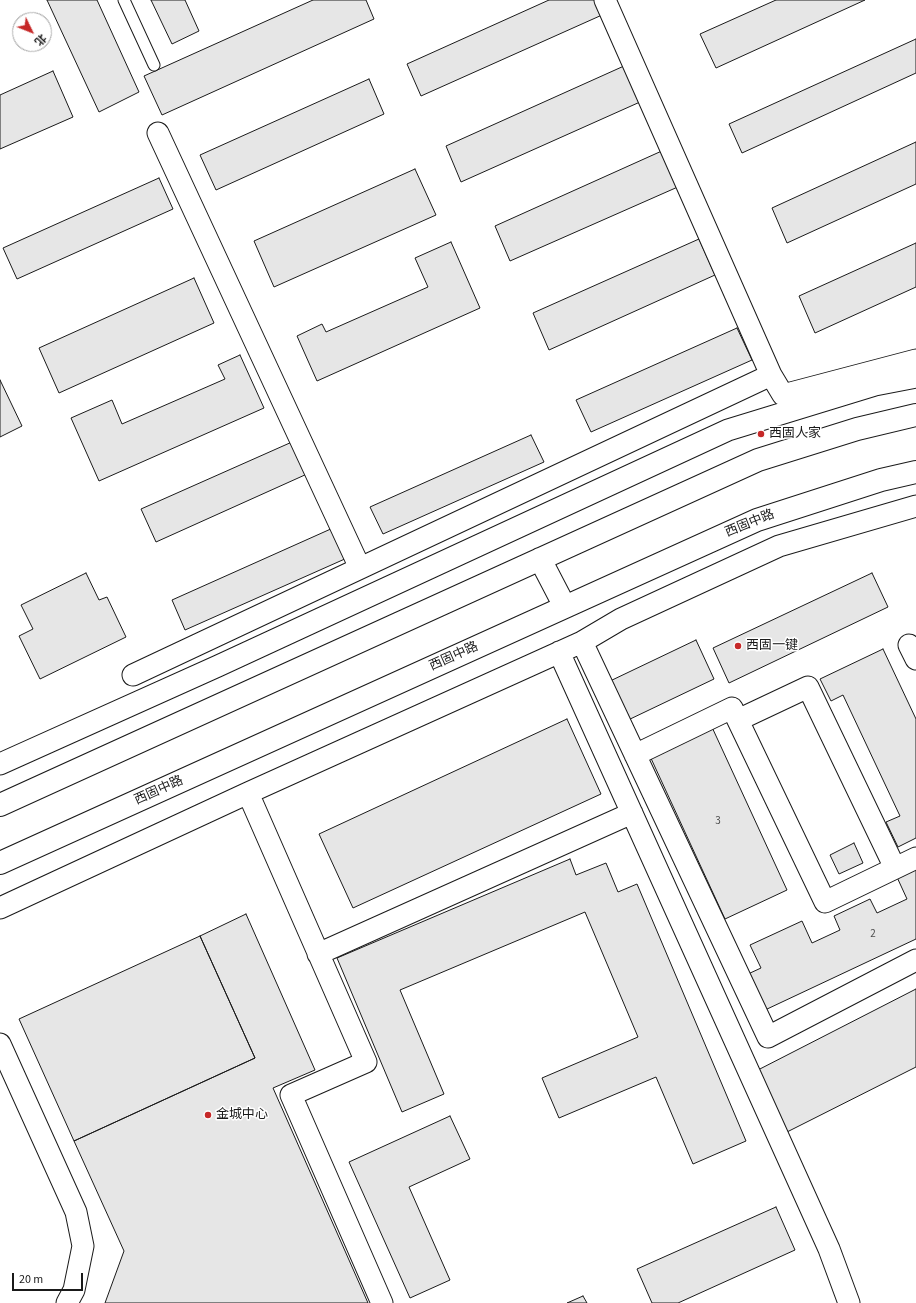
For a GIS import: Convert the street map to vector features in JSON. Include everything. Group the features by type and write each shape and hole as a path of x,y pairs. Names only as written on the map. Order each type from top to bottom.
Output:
{"main road":[{"path":"0,805 758,460 857,429 916,415"},
{"name":"西固中路","path":"0,863 757,520 881,480 916,472"},
{"path":"540,559 565,607"}],"street":[{"path":"605,0 771,375 783,395 916,360"},
{"path":"158,133 360,568"},
{"path":"133,675 771,375"},
{"path":"0,764 218,666 728,430 875,385 916,377"},
{"path":"0,908 248,793 582,642 621,618 779,546 916,506"},
{"path":"582,642 768,1037 916,960"},
{"path":"560,652 829,1249 849,1303"},
{"path":"738,720 808,687 895,868"},
{"path":"635,755 732,708 825,902 916,858"},
{"path":"248,793 366,1062 291,1095 382,1303"},
{"path":"318,954 632,813"},
{"path":"0,1044 76,1212 83,1246 74,1290 67,1303"}],"lane":[{"path":"124,0 154,65"}],"building":[{"path":"47,0 97,0 139,92 99,112"},
{"path":"151,0 185,0 199,31 172,44"},
{"path":"313,0 366,0 374,19 162,115 144,76"},
{"path":"549,0 595,0 602,15 421,96 407,64"},
{"path":"776,0 865,0 716,68 700,34"},
{"path":"916,39 916,73 742,153 729,124"},
{"path":"624,66 640,102 461,182 446,146"},
{"path":"53,71 73,117 0,149 0,95"},
{"path":"369,79 384,114 216,190 200,155"},
{"path":"916,142 916,184 787,243 772,208"},
{"path":"664,150 680,186 510,261 495,226"},
{"path":"415,169 436,215 274,287 254,241"},
{"path":"159,178 173,209 17,279 3,248"},
{"path":"699,239 715,275 549,350 533,313"},
{"path":"451,242 480,308 317,381 297,336 322,324 326,332 428,287 415,258"},
{"path":"916,243 916,287 815,333 799,296"},
{"path":"194,278 214,323 59,393 39,348"},
{"path":"737,328 752,360 591,432 576,400"},
{"path":"240,355 264,408 99,481 71,418 112,400 122,424 225,379 218,365"},
{"path":"0,380 22,426 0,437"},
{"path":"531,435 544,462 383,534 370,507"},
{"path":"292,442 307,474 156,542 141,509"},
{"path":"333,528 347,558 185,630 172,600"},
{"path":"86,573 99,600 107,597 126,637 40,679 19,636 33,629 21,605"},
{"path":"872,573 888,607 729,683 713,648"},
{"path":"696,640 714,679 626,721 608,682"},
{"path":"883,649 916,719 916,838 898,847 886,822 900,816 843,695 831,701 820,679"},
{"path":"567,719 601,794 353,908 319,834"},
{"path":"711,725 787,890 725,919 649,754"},
{"path":"854,843 863,863 839,874 830,855"},
{"path":"570,859 576,875 606,863 618,892 637,884 746,1141 693,1164 656,1077 559,1118 542,1078 638,1037 585,912 400,990 444,1094 402,1112 337,958"},
{"path":"916,865 916,939 765,1010 748,974 761,968 750,945 802,921 812,943 840,930 834,916 870,899 877,913 907,899 896,875"},
{"name":"金城中心","path":"246,914 315,1070 273,1088 368,1303 105,1303 124,1251 74,1141 255,1058 200,936"},
{"path":"200,936 255,1058 74,1141 19,1019"},
{"path":"916,989 916,1067 785,1133 754,1072"},
{"path":"450,1116 470,1159 409,1187 450,1280 410,1298 349,1162"},
{"path":"776,1207 795,1250 678,1303 652,1303 637,1269"},
{"path":"583,1296 587,1303 567,1303"}],"place":[{"name":"西固人家","path":"761,434"},
{"name":"西固一键","path":"738,646"},
{"name":"金城中心","path":"208,1115"}]}
